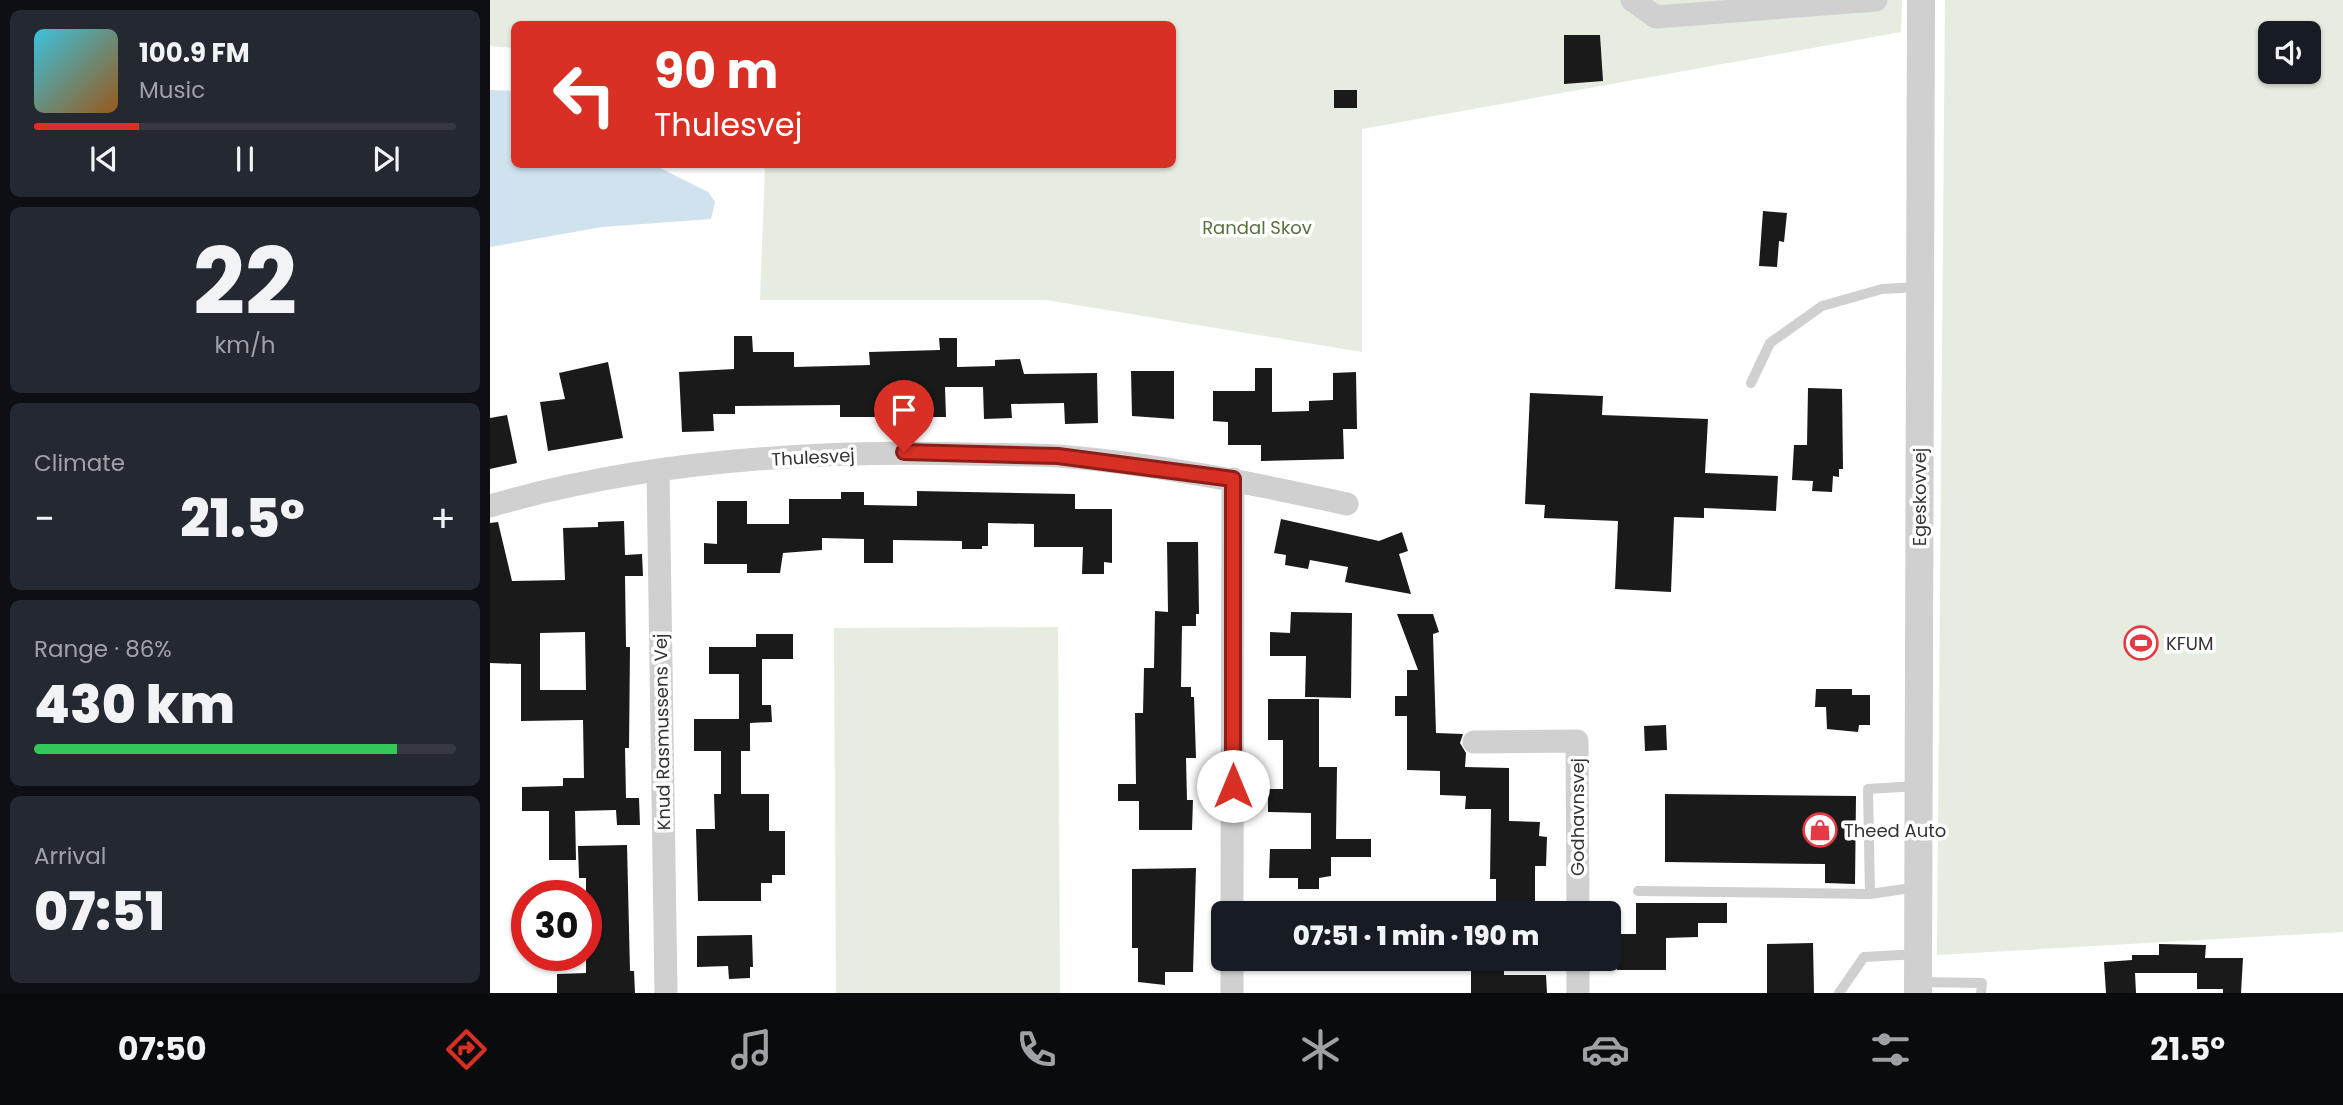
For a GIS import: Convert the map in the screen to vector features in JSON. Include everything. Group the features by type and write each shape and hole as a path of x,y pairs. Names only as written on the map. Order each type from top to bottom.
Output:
{"street":[{"path":"1632,0 1657,17 1876,0"},
{"name":"Egeskovvej","path":"1918,987 1921,0"},
{"name":"Thulesvej","path":"490,506 658,471 771,458 904,452 1058,456 1233,479 1347,504"},
{"name":"Knud Rasmussens Vej","path":"658,471 666,993"},
{"path":"1232,901 1233,479"},
{"name":"Godhavnsvej","path":"1474,742 1577,741 1578,901"},
{"path":"1232,971 1232,993"},
{"path":"1578,971 1578,993"}],"lane":[{"path":"1751,383 1770,343 1822,306 1882,289 1920,287"},
{"path":"1870,894 1868,789 1918,786"},
{"path":"1638,891 1870,894 1918,887"},
{"path":"1839,993 1864,957 1918,954"},
{"path":"1918,987 1982,983 1982,993"}],"green space":[{"name":"Randal Skov","path":"490,0 1902,0 1901,32 1362,129 1362,352 1046,300 760,300 763,168 1176,168 1176,21 511,21 511,48 490,46"},
{"name":"KFUM","path":"1945,0 2343,0 2343,932 1937,955"},
{"path":"1058,627 1060,993 836,993 834,628"}],"water":[{"path":"490,90 511,91 511,168 660,168 708,192 715,202 711,219 602,227 490,247"}],"building":[{"path":"1564,35 1600,35 1603,81 1564,84"},
{"path":"1334,90 1357,90 1357,108 1334,108"},
{"path":"1763,211 1787,213 1784,242 1779,241 1777,267 1759,266"},
{"path":"734,336 752,336 753,352 794,352 794,367 870,365 869,352 940,350 939,338 957,338 957,367 995,366 995,360 1020,359 1024,374 1097,373 1098,423 1065,424 1064,403 1011,404 1012,418 984,419 983,387 945,387 946,417 840,417 840,405 735,406 735,414 713,414 714,431 682,432 679,372 734,369"},
{"path":"608,362 623,438 548,451 540,402 565,399 559,373"},
{"path":"1255,368 1272,368 1272,412 1309,411 1309,401 1333,400 1333,373 1356,372 1357,429 1343,429 1344,459 1261,461 1261,445 1228,445 1228,422 1213,421 1213,391 1255,391"},
{"path":"1131,371 1174,371 1174,419 1132,416"},
{"path":"1808,388 1842,389 1843,469 1839,469 1839,477 1833,476 1832,492 1812,491 1813,481 1792,480 1794,445 1807,445"},
{"path":"1530,393 1603,396 1602,415 1708,419 1705,473 1778,476 1776,511 1704,508 1704,518 1674,517 1671,592 1615,589 1618,521 1544,518 1545,505 1525,504"},
{"path":"507,415 517,463 490,469 490,418"},
{"path":"917,491 1075,494 1075,509 1112,509 1112,563 1104,562 1104,574 1082,574 1083,547 1034,547 1034,524 988,523 988,546 982,546 982,549 962,549 962,541 893,540 893,563 864,563 864,539 822,538 822,550 783,553 780,573 747,573 747,564 704,564 704,543 717,544 717,501 747,501 747,524 789,524 789,499 841,499 841,492 864,492 864,505 917,506"},
{"path":"1281,519 1379,541 1402,532 1408,551 1399,554 1411,594 1345,582 1348,567 1310,560 1308,569 1285,565 1286,555 1274,553"},
{"path":"624,521 625,555 642,554 643,576 625,576 626,647 630,647 629,748 625,748 626,798 639,798 640,825 617,825 616,810 575,811 576,860 549,860 549,811 522,811 522,787 563,786 563,778 584,778 583,720 521,721 521,664 490,663 490,523 498,522 512,581 565,580 563,528 598,527 598,522","holes":["585,632 586,690 540,690 540,633"]},
{"path":"1167,542 1198,542 1199,614 1196,614 1196,626 1182,626 1181,687 1191,687 1191,697 1194,697 1196,758 1186,758 1187,800 1193,800 1192,830 1139,830 1139,801 1118,801 1118,784 1136,784 1135,713 1143,713 1144,668 1154,668 1155,611 1168,612"},
{"path":"1291,612 1352,613 1351,698 1305,697 1306,656 1270,656 1270,632 1290,633"},
{"path":"1397,614 1433,614 1439,632 1433,634 1436,733 1463,734 1460,743 1466,753 1465,767 1509,768 1509,821 1540,822 1539,836 1547,837 1546,866 1535,866 1535,901 1496,901 1496,879 1490,879 1491,809 1465,809 1466,796 1440,795 1440,771 1407,770 1407,716 1395,716 1395,696 1407,696 1407,670 1418,670"},
{"path":"756,634 793,634 793,659 762,659 762,705 771,705 772,722 750,723 750,751 741,751 741,794 769,794 769,831 785,831 785,875 772,875 772,883 761,883 761,901 698,901 696,829 715,829 714,794 721,794 721,751 694,751 694,719 739,719 739,674 709,674 709,647 756,647"},
{"path":"1816,689 1852,689 1852,695 1870,695 1870,725 1859,725 1858,732 1827,729 1826,707 1815,707"},
{"path":"1268,699 1319,699 1319,767 1337,767 1336,839 1371,839 1371,857 1331,857 1331,876 1319,878 1319,889 1298,889 1298,878 1269,878 1270,849 1311,849 1311,813 1268,812 1268,789 1283,789 1283,740 1268,740"},
{"path":"1666,725 1667,750 1645,751 1644,726"},
{"path":"1665,794 1856,796 1855,884 1825,883 1825,864 1665,862"},
{"path":"627,845 630,971 634,971 635,993 557,993 557,974 602,971 602,880 579,878 578,846"},
{"path":"1196,868 1193,972 1165,972 1165,985 1138,982 1138,948 1132,948 1132,869"},
{"path":"1636,903 1727,903 1727,923 1698,923 1698,937 1666,938 1666,970 1621,970 1621,934 1636,934"},
{"path":"752,935 753,967 750,967 750,978 729,979 728,966 697,967 697,936"},
{"path":"1813,943 1814,993 1767,993 1767,944"},
{"path":"2159,944 2206,945 2205,958 2243,958 2241,993 2223,993 2223,989 2197,989 2197,973 2135,973 2136,993 2106,993 2104,962 2132,960 2132,955 2159,955"},
{"path":"1471,971 1504,971 1504,975 1546,975 1547,993 1471,993"}],"place":[{"name":"KFUM","path":"2141,643"},
{"name":"Theed Auto","path":"1820,830"}],"route":[{"path":"904,452 1058,456 1233,479 1233,786"}]}
